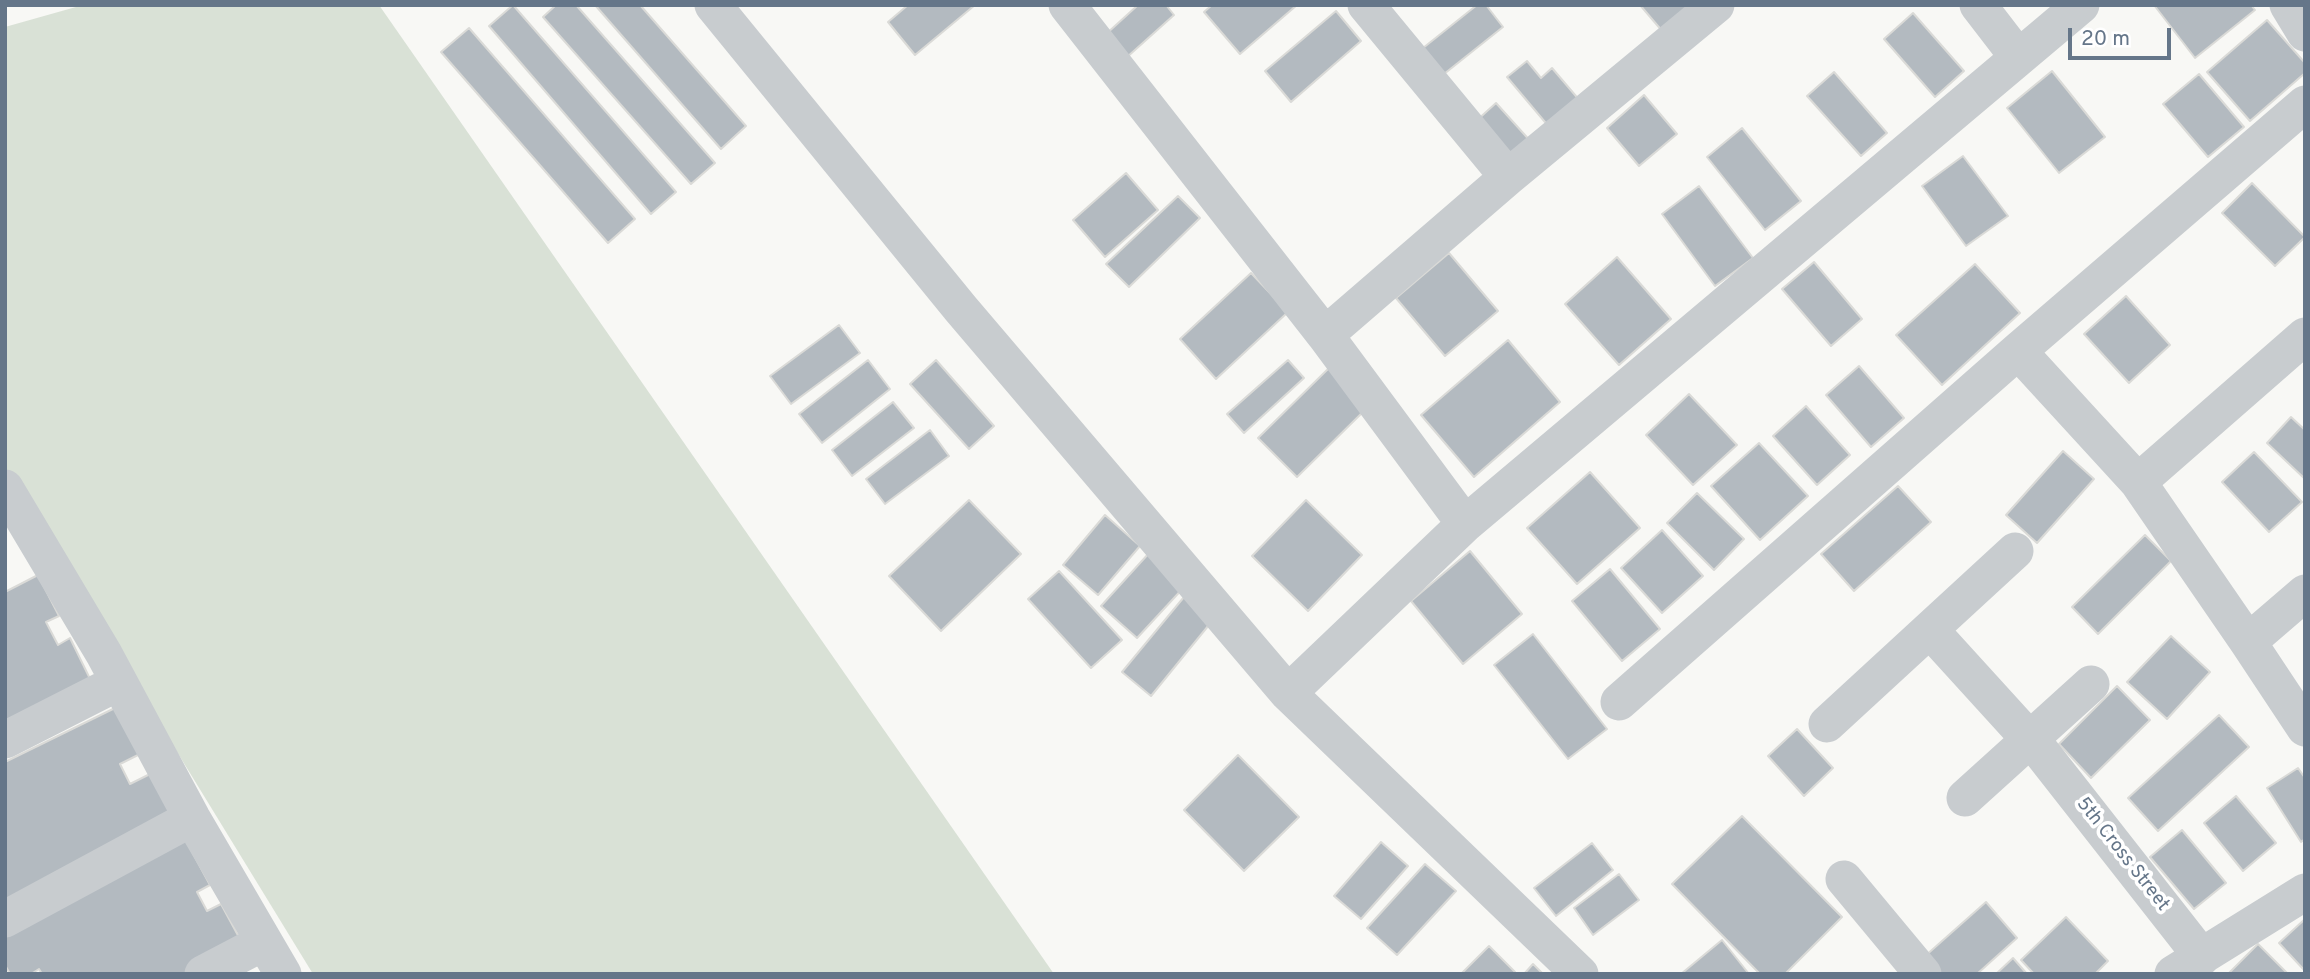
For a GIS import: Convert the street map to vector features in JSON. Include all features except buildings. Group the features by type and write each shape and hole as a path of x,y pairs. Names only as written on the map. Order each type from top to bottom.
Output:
{"street":[{"path":"713,5 961,309 1288,693 1580,974"},
{"path":"1067,5 1325,335 1465,524"},
{"path":"1366,5 1508,177"},
{"path":"1325,335 1508,177 1716,5"},
{"path":"1979,5 2018,57"},
{"path":"1288,693 1465,524 2081,5"},
{"path":"2288,5 2305,33"},
{"path":"1619,702 2018,351 2305,104"},
{"path":"2137,482 2305,337"},
{"path":"2018,351 2137,482 2305,728"},
{"path":"5,488 18,540 119,682 192,818 283,974"},
{"path":"1827,724 2015,551"},
{"path":"2248,642 2305,593"},
{"name":"5th Cross Street","path":"1931,631 2035,746 2188,965"},
{"path":"5,740 119,682"},
{"path":"1965,798 2035,746 2091,684"},
{"path":"5,919 192,818"},
{"path":"1844,879 1923,974"},
{"path":"2188,965 2305,892"},
{"path":"203,974 264,943"}],"shaded area":[{"path":"83,5 379,5 1054,974 313,974 5,471 5,27"}]}
